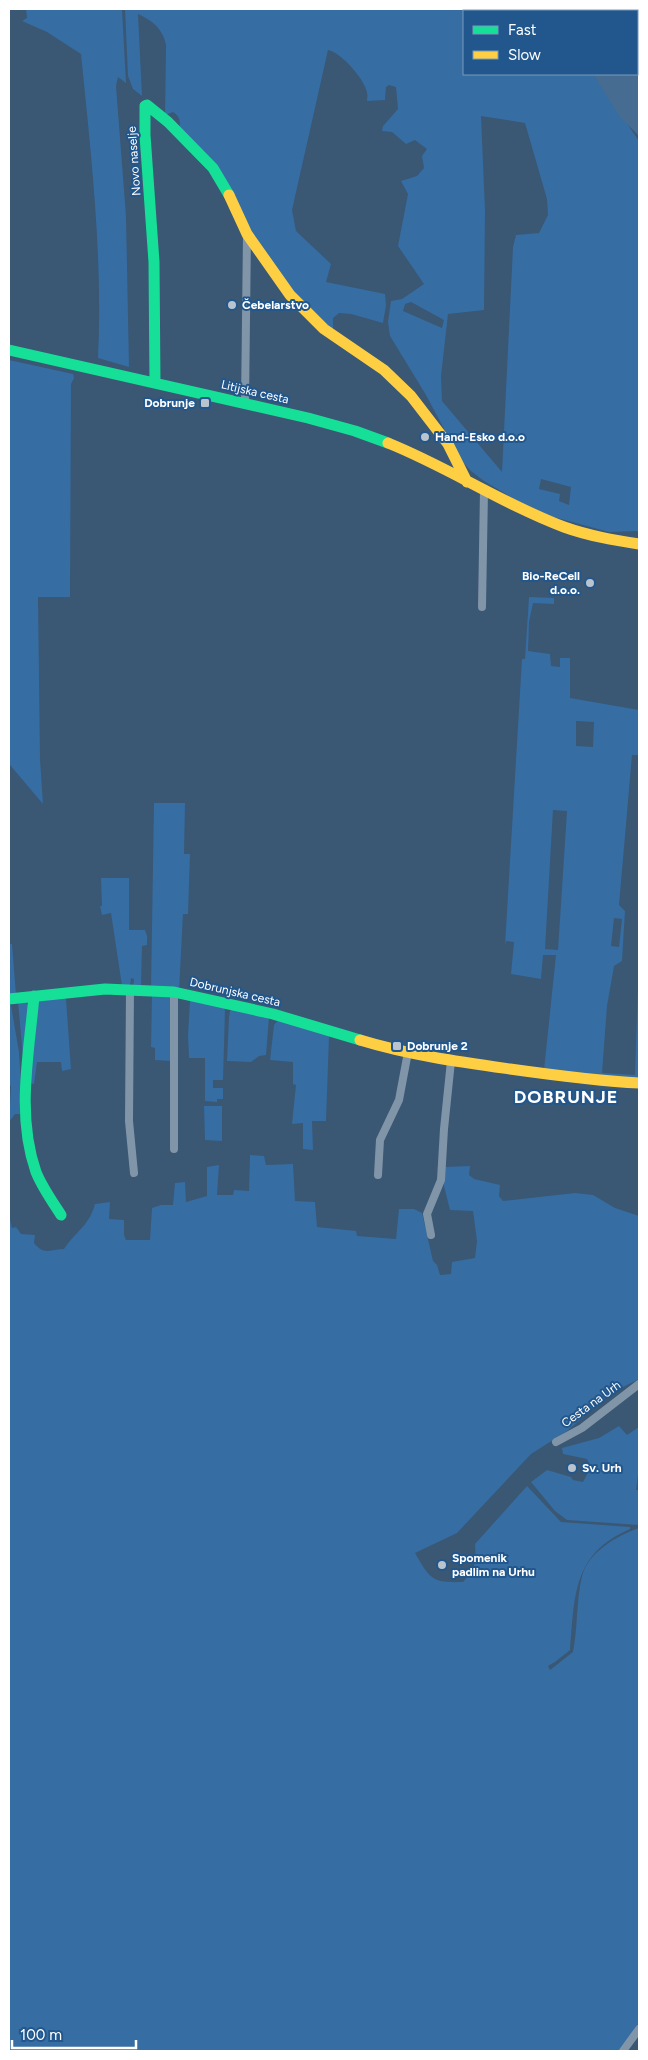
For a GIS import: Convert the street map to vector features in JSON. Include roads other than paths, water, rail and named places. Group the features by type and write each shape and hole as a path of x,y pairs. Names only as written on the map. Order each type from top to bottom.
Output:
{"street":[{"name":"Novo naselje","path":"154,383 156,325 152,222 145,125 146,105 155,109 213,168 230,196 247,234 290,295 333,336 384,370 411,396 448,444 467,482"},
{"name":"Novo naselje","path":"245,404 247,234"},
{"name":"Litijska cesta","path":"9,350 313,419 372,437 404,450 528,513 574,531 601,538 639,544"},
{"path":"482,607 484,491"},
{"name":"Dobrunjska cesta","path":"9,1000 106,989 174,992 273,1014 382,1047 451,1062 597,1081 639,1083"},
{"path":"130,989 129,1121 134,1173"},
{"path":"174,992 174,1149"},
{"path":"34,996 30,1047 24,1087 27,1138 39,1179 61,1215"},
{"path":"378,1176 380,1140 399,1100 408,1052"},
{"path":"431,1235 427,1214 441,1180 451,1062"},
{"name":"Cesta na Urh","path":"556,1442 582,1428 639,1384"},
{"path":"623,2051 639,2029"}],"place":[{"name":"Čebelarstvo","path":"232,305"},
{"name":"Dobrunje","path":"205,403"},
{"name":"Hand-Esko d.o.o","path":"425,437"},
{"name":"Bio-ReCell d.o.o.","path":"590,583"},
{"name":"Dobrunje 2","path":"397,1046"},
{"name":"Sv. Urh","path":"572,1468"},
{"name":"Spomenik padlim na Urhu","path":"442,1565"}],"district":[{"name":"DOBRUNJE","path":"566,1097"}]}
